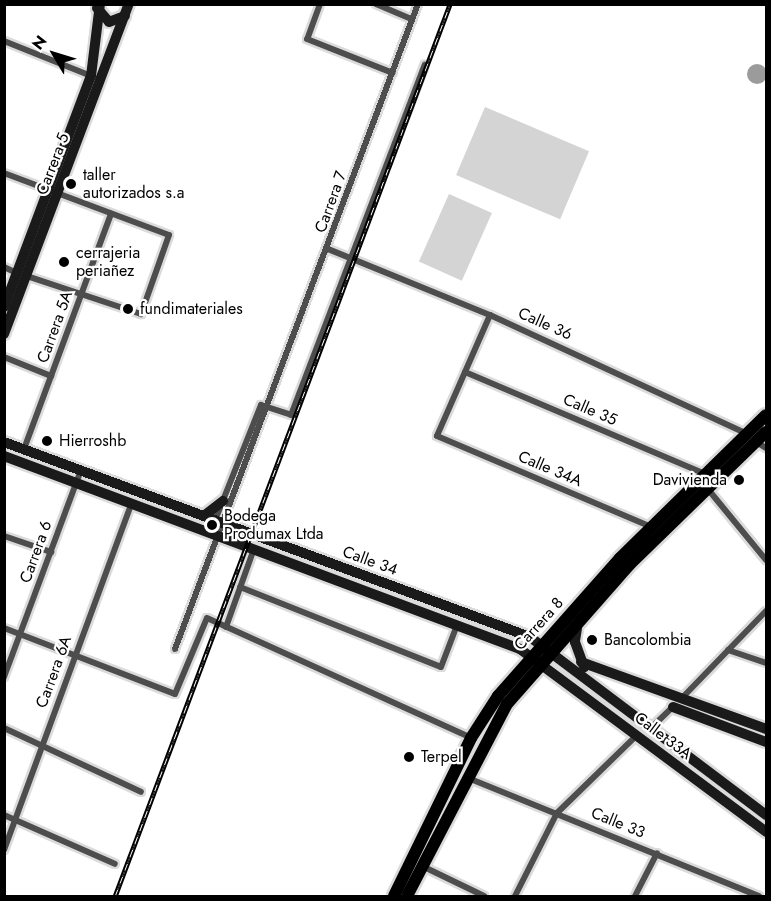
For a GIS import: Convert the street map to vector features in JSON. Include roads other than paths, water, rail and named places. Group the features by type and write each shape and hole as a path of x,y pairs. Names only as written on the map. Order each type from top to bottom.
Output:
{"main road":[{"path":"98,7 114,23 128,10"},
{"name":"Carrera 5","path":"53,191 91,76 98,7"},
{"name":"Carrera 5","path":"4,334 22,274 53,191 128,10"},
{"name":"Carrera 5","path":"4,307 22,274"},
{"name":"Carrera 8","path":"407,897 494,724 542,655 578,622 706,488 751,438 766,415"},
{"name":"Carrera 8","path":"394,897 471,738 652,527 705,474 751,438 766,432"},
{"name":"Calle 34","path":"4,442 508,627 542,655"},
{"name":"Calle 34","path":"4,456 542,655"},
{"path":"205,515 223,501"},
{"path":"378,594 382,581"},
{"path":"578,622 575,642 581,662 594,684"},
{"path":"542,655 610,702 624,706"},
{"name":"Calle 33A","path":"542,655 594,684 766,815"},
{"name":"Calle 33A","path":"542,655 637,735 766,832"},
{"path":"581,662 766,729"},
{"path":"673,707 766,742"}],"street":[{"path":"320,4 307,39 393,72"},
{"path":"376,4 412,19"},
{"name":"Carrera 7","path":"175,649 214,534 268,408 418,4"},
{"path":"4,41 91,76"},
{"path":"268,408 291,415 425,64"},
{"path":"4,173 169,235 141,314 4,267"},
{"name":"Carrera 5A","path":"24,449 111,213"},
{"name":"Calle 36","path":"328,249 490,315 751,438 766,448"},
{"path":"465,372 490,315"},
{"path":"4,357 51,376"},
{"name":"Calle 34A","path":"465,372 437,435 652,527"},
{"name":"Calle 35","path":"465,372 705,474"},
{"name":"Carrera 7","path":"220,521 223,501 261,405 268,408"},
{"name":"Carrera 6","path":"4,676 81,470"},
{"path":"706,488 766,560"},
{"name":"Carrera 6A","path":"4,850 74,655 132,503"},
{"path":"4,536 51,552"},
{"path":"226,627 254,549"},
{"path":"240,587 441,667 458,623"},
{"path":"652,727 766,611"},
{"path":"4,628 177,694 206,618 471,738"},
{"path":"728,650 766,663"},
{"path":"4,728 141,792"},
{"path":"515,897 557,813 637,735"},
{"name":"Calle 33","path":"466,777 657,853 759,897"},
{"path":"4,815 115,864"},
{"path":"635,897 657,853"},
{"path":"422,866 483,897"}],"railway":[{"path":"115,896 450,4"}],"place":[{"name":"taller autorizados s.a","path":"71,184"},
{"name":"cerrajeria periañez","path":"64,262"},
{"name":"fundimateriales","path":"128,309"},
{"name":"Hierroshb","path":"47,441"},
{"name":"Davivienda","path":"739,480"},
{"name":"Bodega Produmax Ltda","path":"212,525"},
{"name":"Bancolombia","path":"592,640"},
{"name":"Terpel","path":"409,757"}]}
